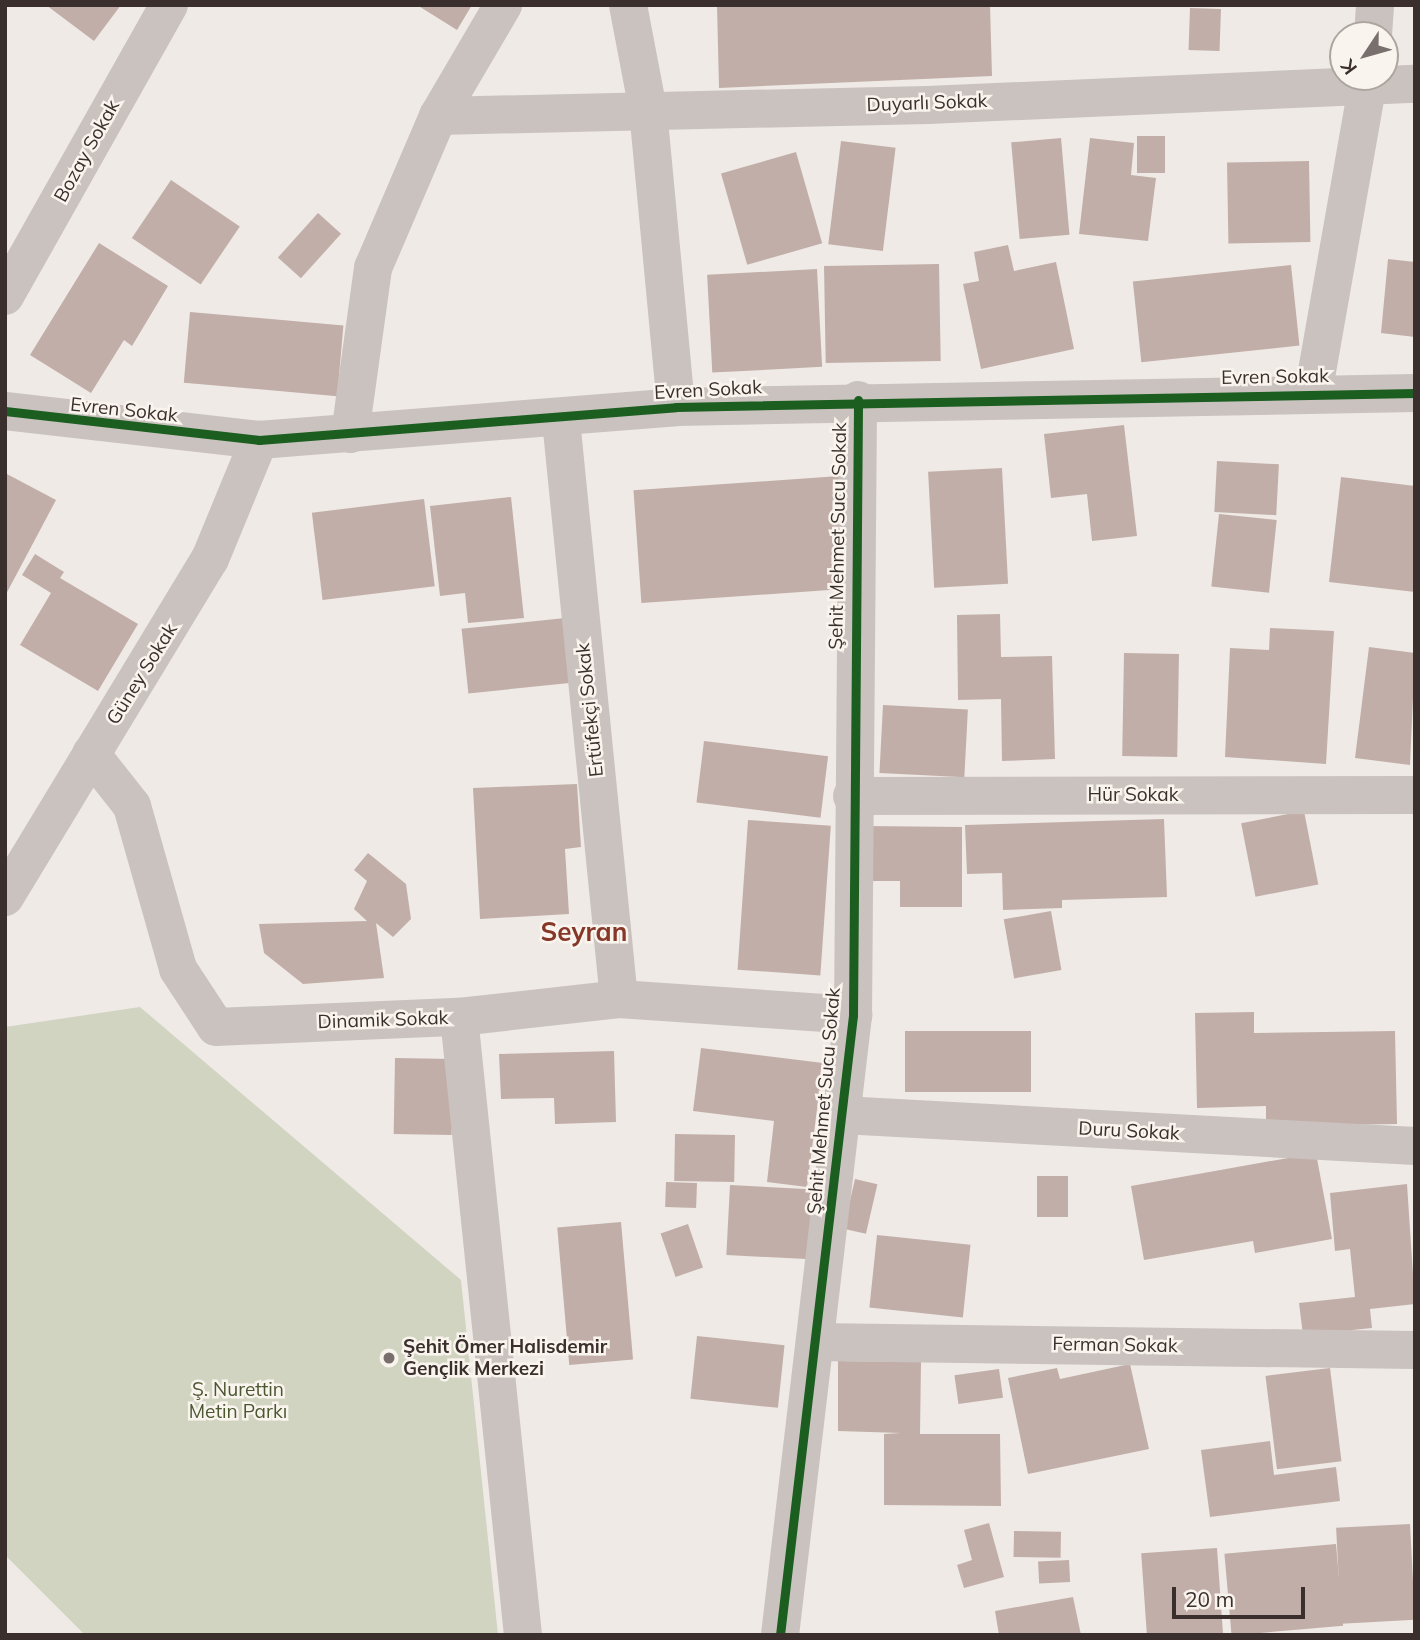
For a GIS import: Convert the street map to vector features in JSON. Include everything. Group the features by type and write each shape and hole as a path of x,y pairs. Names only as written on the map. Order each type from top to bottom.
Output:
{"street":[{"name":"Bozay Sokak","path":"5,296 169,5"},
{"path":"350,434 373,268 438,116 503,5"},
{"path":"628,5 648,110 676,407"},
{"name":"Duyarlı Sokak","path":"438,116 928,105 1329,82"},
{"path":"1314,394 1367,91"},
{"name":"Evren Sokak","path":"5,411 259,440 561,420 676,407 858,400 1415,393"},
{"name":"Şehit Mehmet Sucu Sokak","path":"780,1635 853,1015 852,796 858,400"},
{"name":"Ertüfekçi Sokak","path":"561,420 619,999"},
{"name":"Güney Sokak","path":"5,897 210,559 259,440"},
{"name":"Dinamik Sokak","path":"92,754 132,806 178,969 216,1027 459,1017 619,999 853,1015"},
{"name":"Hür Sokak","path":"852,796 1415,795"},
{"path":"459,1017 523,1635"},
{"name":"Duru Sokak","path":"842,1115 1415,1146"},
{"name":"Ferman Sokak","path":"816,1342 1415,1350"}],"green space":[{"name":"Ş. Nurettin Metin Parkı","path":"140,1007 461,1280 498,1635 85,1635 5,1555 5,1027"}],"building":[{"path":"46,5 121,5 94,41"},
{"path":"417,5 472,5 457,30"},
{"path":"717,5 990,5 992,76 719,88"},
{"path":"1190,8 1221,9 1220,51 1189,50"},
{"path":"1137,136 1165,136 1165,173 1137,173"},
{"path":"1061,138 1069,235 1020,239 1011,142"},
{"path":"1090,138 1134,143 1131,175 1156,178 1148,241 1079,234"},
{"path":"841,141 896,148 883,251 828,244"},
{"path":"796,152 822,243 747,265 721,173"},
{"path":"1309,161 1310,242 1228,243 1227,162"},
{"path":"171,180 240,226 201,284 132,238"},
{"path":"318,213 341,234 301,278 278,258"},
{"path":"99,243 168,286 132,346 124,340 91,393 30,355"},
{"path":"1008,245 1014,271 1056,262 1074,349 981,369 963,284 979,281 974,252"},
{"path":"1388,259 1415,262 1415,337 1381,333"},
{"path":"939,264 941,361 826,363 824,266"},
{"path":"1291,265 1299,346 1141,362 1133,282"},
{"path":"817,269 822,367 712,373 707,275"},
{"path":"190,312 343,325 337,396 184,383"},
{"path":"1124,425 1137,536 1092,541 1087,494 1051,498 1044,434"},
{"path":"1217,461 1279,464 1276,515 1214,512"},
{"path":"1002,468 1008,584 934,588 928,472"},
{"path":"5,473 56,500 5,596"},
{"path":"839,476 847,589 641,603 634,490"},
{"path":"1341,477 1415,486 1415,592 1329,582"},
{"path":"511,497 524,618 468,623 465,593 440,596 430,506"},
{"path":"424,499 435,586 323,600 312,513"},
{"path":"1219,514 1277,520 1269,593 1211,587"},
{"path":"35,554 64,572 60,578 138,624 98,691 20,645 51,593 22,575"},
{"path":"1000,614 1001,657 1052,656 1055,759 1002,761 1001,699 958,700 957,615"},
{"path":"565,618 572,683 468,694 462,629"},
{"path":"1270,628 1334,631 1326,764 1225,757 1230,648 1269,650"},
{"path":"1369,647 1415,653 1410,765 1355,758"},
{"path":"1124,653 1179,654 1177,757 1122,756"},
{"path":"883,705 968,709 964,777 879,773"},
{"path":"704,741 828,756 821,818 696,803"},
{"path":"577,784 581,847 565,849 569,914 480,919 473,788"},
{"path":"1304,811 1318,885 1255,897 1241,823"},
{"path":"1164,819 1167,897 1062,900 1062,908 1003,910 1002,873 967,874 965,825"},
{"path":"748,820 831,826 820,975 738,970"},
{"path":"866,826 962,827 962,907 900,907 900,881 866,881"},
{"path":"368,853 406,884 411,919 393,937 376,923 384,978 303,984 264,953 259,924 367,921 354,909 367,881 354,870"},
{"path":"1051,911 1061,970 1014,978 1004,919"},
{"path":"1254,1012 1254,1033 1395,1031 1397,1124 1266,1126 1266,1106 1197,1108 1195,1013"},
{"path":"905,1031 1031,1031 1031,1092 905,1092"},
{"path":"701,1048 823,1063 807,1187 767,1182 774,1121 693,1111"},
{"path":"614,1051 616,1122 555,1124 554,1098 501,1099 499,1054"},
{"path":"395,1058 453,1059 452,1135 394,1134"},
{"path":"675,1134 735,1135 734,1182 674,1181"},
{"path":"1316,1153 1332,1239 1255,1253 1253,1241 1144,1260 1131,1186"},
{"path":"1037,1176 1068,1176 1068,1217 1037,1217"},
{"path":"855,1179 877,1184 866,1234 844,1229"},
{"path":"666,1182 697,1183 696,1208 665,1207"},
{"path":"1407,1184 1415,1304 1370,1309 1372,1328 1303,1335 1299,1303 1355,1297 1350,1249 1335,1251 1330,1193"},
{"path":"730,1185 815,1189 811,1259 726,1255"},
{"path":"621,1222 633,1359 569,1365 557,1228"},
{"path":"688,1224 703,1267 676,1277 661,1233"},
{"path":"877,1235 970,1245 963,1317 869,1308"},
{"path":"697,1336 785,1345 778,1408 690,1399"},
{"path":"838,1361 921,1362 920,1434 1000,1434 1001,1506 884,1505 884,1434 901,1433 838,1431"},
{"path":"1130,1364 1149,1449 1028,1474 1008,1378 1057,1368 1060,1379"},
{"path":"1330,1368 1341,1461 1277,1469 1265,1376"},
{"path":"999,1369 1003,1398 958,1404 954,1375"},
{"path":"1270,1441 1274,1475 1336,1467 1340,1501 1210,1517 1201,1450"},
{"path":"989,1523 1004,1577 964,1588 957,1565 972,1560 964,1530"},
{"path":"1410,1524 1415,1620 1341,1624 1336,1528"},
{"path":"1014,1531 1061,1532 1061,1558 1014,1557"},
{"path":"1336,1544 1343,1626 1232,1635 1224,1554"},
{"path":"1217,1548 1223,1635 1147,1635 1141,1553"},
{"path":"1069,1560 1070,1582 1039,1584 1038,1562"},
{"path":"1073,1597 1081,1635 999,1635 995,1611"}],"cycle path":[{"path":"5,411 259,440 676,407 1415,393"},
{"path":"780,1635 853,1015 858,400"}],"place":[{"name":"Şehit Ömer Halisdemir Gençlik Merkezi","path":"389,1358"}],"district":[{"name":"Seyran","path":"584,932"}]}
